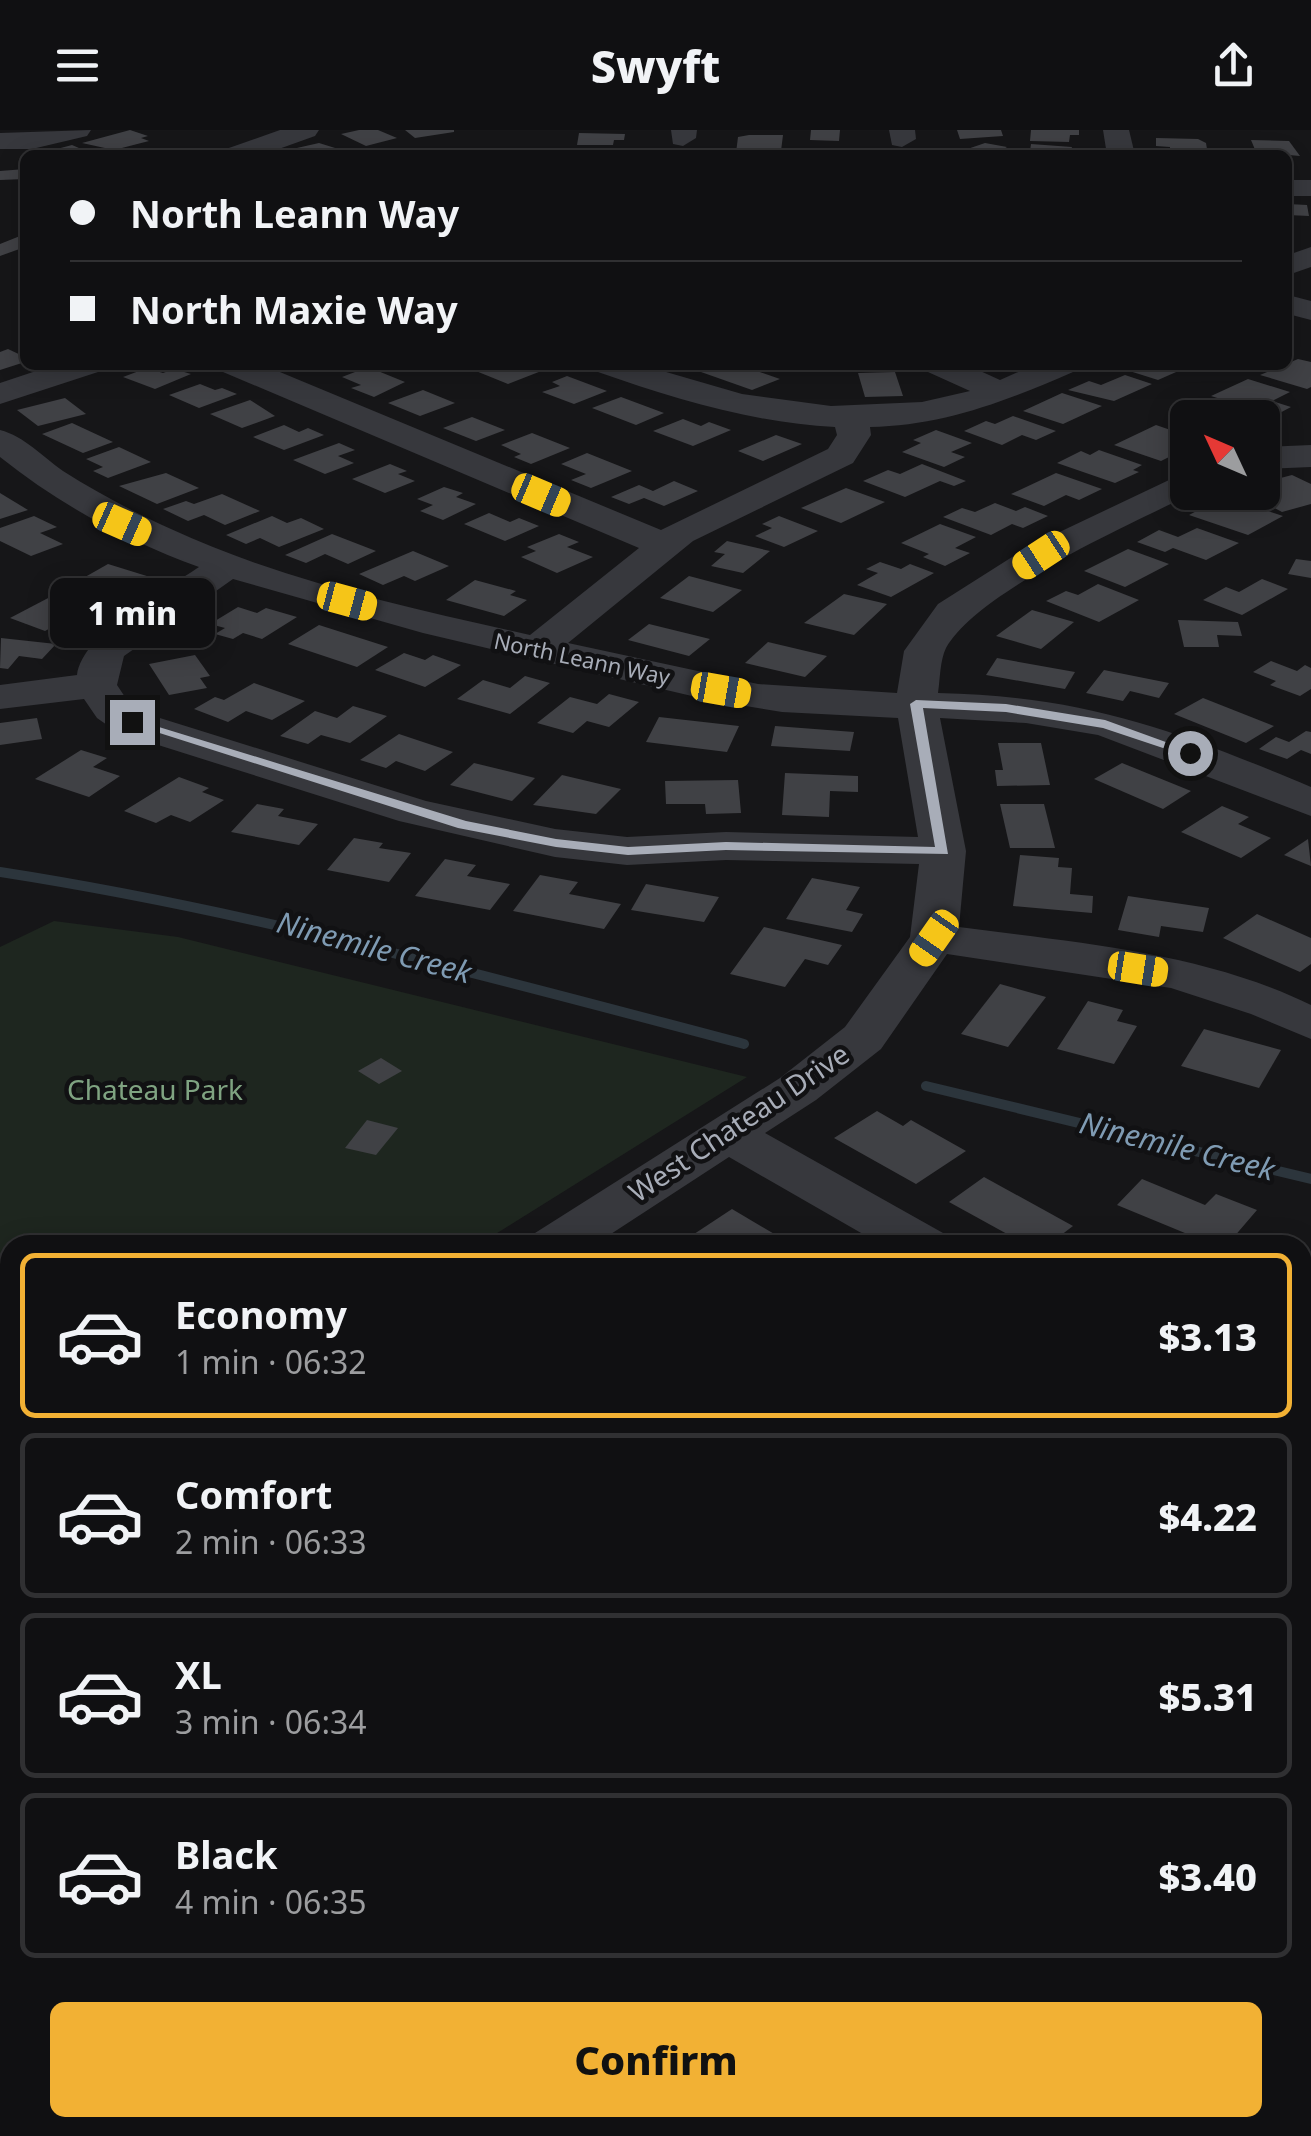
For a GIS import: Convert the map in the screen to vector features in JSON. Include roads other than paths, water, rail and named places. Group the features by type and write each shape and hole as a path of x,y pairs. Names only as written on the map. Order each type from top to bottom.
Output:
{"street":[{"path":"7,142 78,130"},
{"path":"250,150 306,130"},
{"path":"0,394 71,370"},
{"path":"246,370 664,545"},
{"path":"625,370 724,404 798,415 850,416 928,411 999,392 1050,370"},
{"path":"951,370 999,392"},
{"path":"537,649 698,522 841,456 854,435 850,416"},
{"name":"North Leann Way","path":"0,440 86,504 166,543 226,566 440,627 752,696 815,702 1006,708 1105,724 1311,802"},
{"path":"1280,457 1311,456"},
{"name":"West Chateau Drive","path":"570,1235 798,1089 863,1038 934,938 943,851 916,704 924,652 952,612 1041,555 1170,491"},
{"path":"226,566 109,648 99,663 96,686 112,710 132,722 416,812 513,836 628,851 726,846 943,851"},
{"path":"0,696 96,686"},
{"path":"934,938 1170,974 1233,990 1311,1024"},
{"path":"727,1134 905,1235"}],"waterway":[{"name":"Ninemile Creek","path":"0,872 281,926 744,1044"},
{"name":"Ninemile Creek","path":"926,1086 1311,1179"}],"park label":[{"name":"Chateau Park","path":"155,1090"}]}
